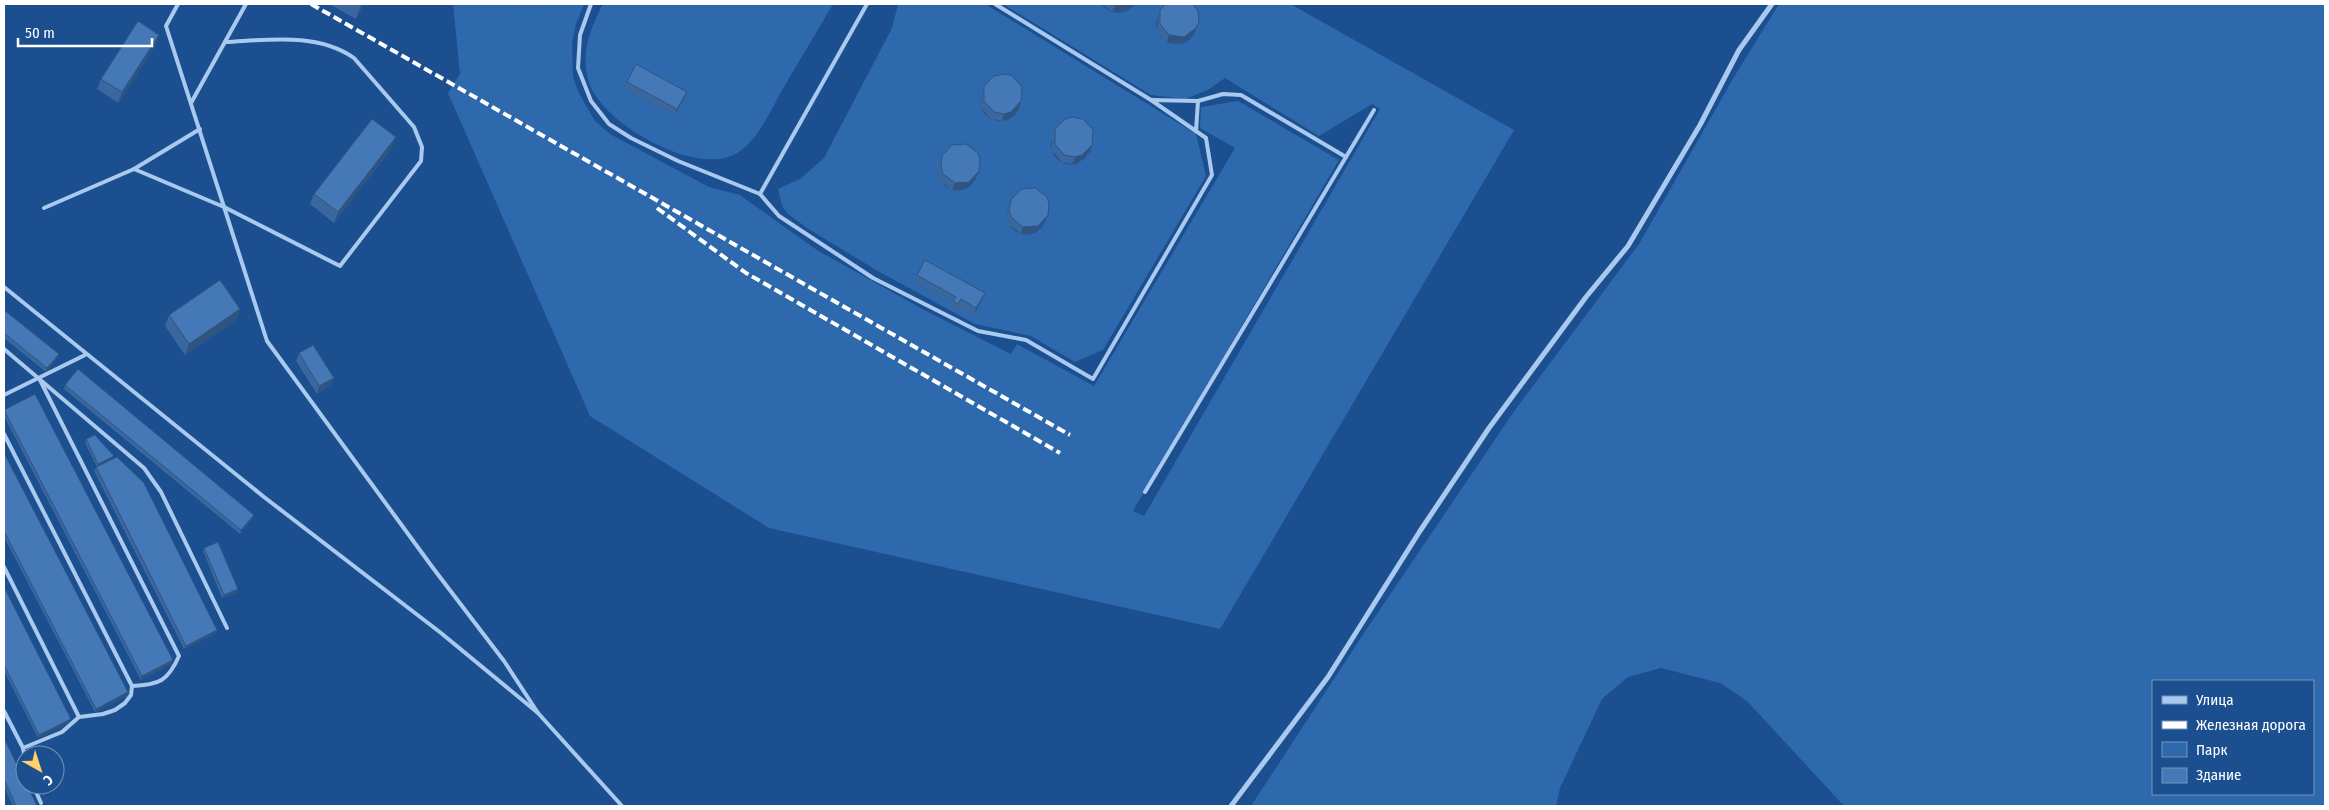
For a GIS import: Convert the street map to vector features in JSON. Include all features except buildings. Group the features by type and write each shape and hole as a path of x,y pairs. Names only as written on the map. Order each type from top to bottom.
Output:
{"street":[{"path":"1231,806 1328,678 1420,531 1490,428 1586,297 1628,246 1700,125 1739,50 1772,4"}],"lane":[{"path":"178,4 166,26 267,341 433,568 504,661 538,713"},
{"path":"191,103 246,4"},
{"path":"591,4 580,34 578,68 591,102 605,120 631,138 678,161 760,194 779,216 873,278 978,331 1026,340 1093,379 1212,175 1206,138 1151,100 995,4"},
{"path":"760,194 868,4"},
{"path":"134,169 224,207 340,266 421,161 422,147 414,127 354,58 346,52 311,42 285,39 225,42"},
{"path":"1151,100 1198,101 1223,94 1241,95 1346,157"},
{"path":"1196,131 1198,101"},
{"path":"1145,492 1374,110"},
{"path":"44,208 134,169 200,129"},
{"path":"4,287 85,355 264,498 442,633 538,713 622,806"},
{"path":"4,349 136,460 152,477 227,628"},
{"path":"4,395 85,355"},
{"path":"39,378 179,656 172,672 162,681 148,686 132,686"},
{"path":"4,434 132,686 131,695 125,703 115,710 103,714 78,717 62,732 30,745"},
{"path":"4,567 78,717"},
{"path":"4,710 22,745"},
{"path":"37,795 41,803"}],"green space":[{"path":"453,4 520,4 531,9 534,4 584,4 576,24 572,44 573,77 579,93 595,121 610,134 709,187 740,195 817,250 924,310 1011,354 1017,344 1094,386 1235,148 1200,128 1201,107 1238,101 1339,160 1133,511 1144,516 1380,109 1372,104 1319,136 1225,78 1208,90 1185,99 1151,95 1003,4 1101,4 1105,8 1118,13 1127,11 1135,4 1295,4 1294,6 1514,130 1220,629 769,528 590,416 448,93 460,74","holes":["1159,14 1196,29 1191,38 1185,43 1177,44 1163,38 1158,32 1156,24"]},
{"path":"603,4 833,4 764,124 753,139 740,151 723,158 701,159 677,153 653,143 630,129 610,113 596,96 588,79 586,50 594,22"},
{"path":"898,4 985,4 1196,134 1206,176 1103,350 1075,362 1031,336 975,324 876,270 807,228 788,214 782,206 778,189 800,179 824,158 892,28","holes":["982,93 1019,109 1011,118 1000,121 989,118 981,108","1054,133 1091,148 1085,158 1076,164 1069,164 1055,156 1052,151","941,160 976,178 967,188 956,190 945,186 938,174","1012,201 1045,222 1039,230 1031,234 1016,232 1011,227 1008,211"]},
{"path":"1779,4 2325,4 2325,806 1844,806 1747,701 1720,683 1661,668 1628,677 1602,699 1560,788 1556,806 1251,806 1366,630 1515,410 1639,244 1734,77"}],"railway":[{"path":"311,4 1070,435"},
{"path":"657,208 746,273 1060,453"}]}
